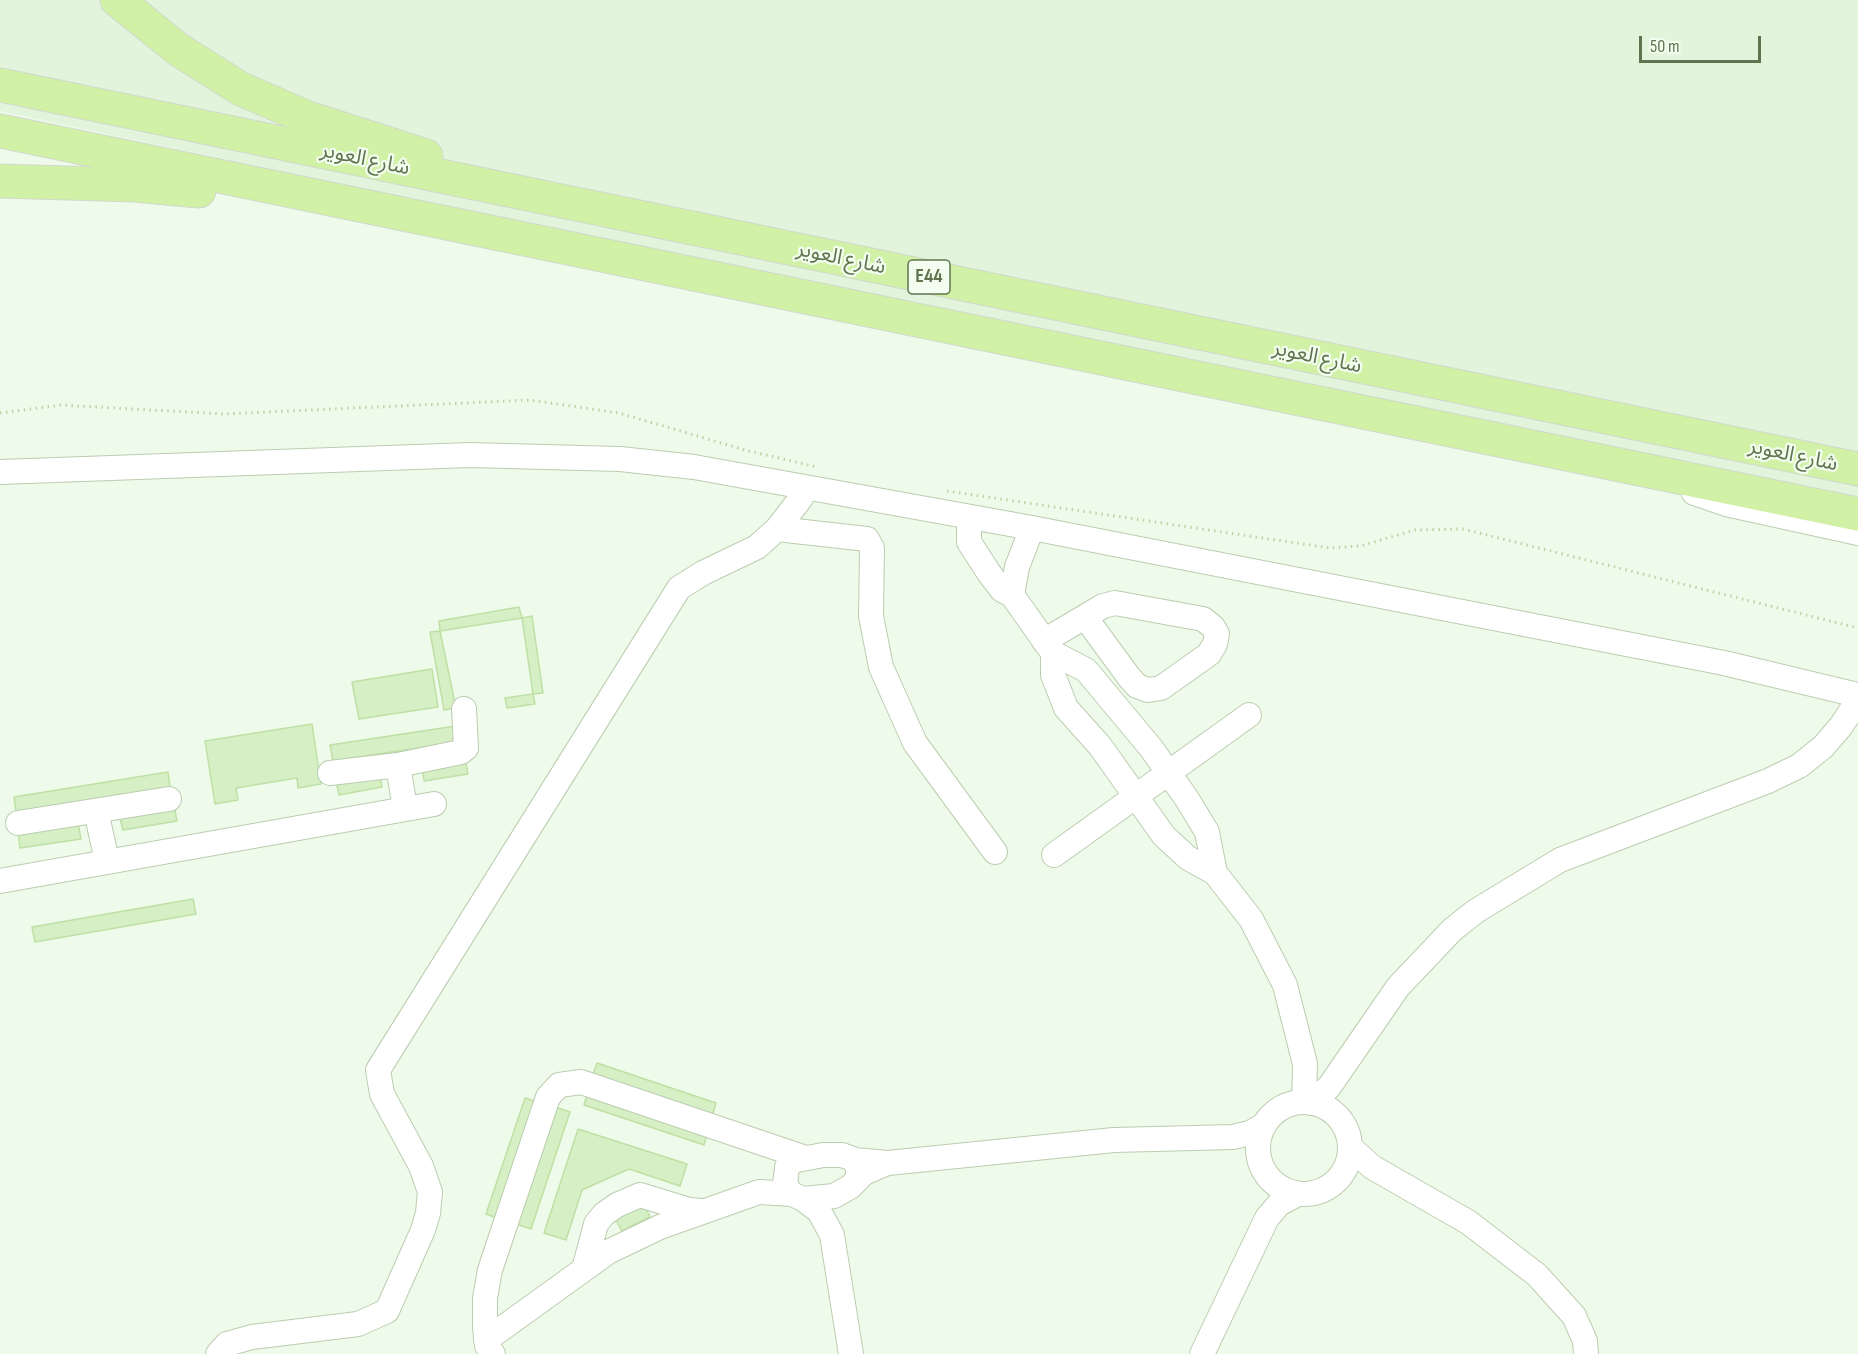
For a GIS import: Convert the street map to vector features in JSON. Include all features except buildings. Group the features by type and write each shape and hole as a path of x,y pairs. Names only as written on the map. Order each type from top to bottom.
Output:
{"highway":[{"path":"117,0 179,50 242,89 308,118 378,139 520,193"},
{"name":"شارع العوير","path":"0,85 1858,470"},
{"name":"شارع العوير","path":"0,131 1858,514"},
{"path":"0,181 189,189 415,232 497,232"}],"lane":[{"path":"0,472 470,455 545,455 694,467 1032,528 1712,661 1858,695"},
{"path":"1643,470 1691,492 1726,504 1858,533"},
{"path":"218,1354 227,1344 252,1336 358,1324 387,1311 423,1230 428,1213 430,1192 421,1166 382,1094 378,1070 678,588 757,547 777,529 805,488"},
{"path":"969,517 969,542 1002,590 1012,595 1049,647 1086,670 1108,694 1169,773 1207,832 1215,873"},
{"path":"1012,595 1017,567 1032,528"},
{"path":"777,529 867,539 872,548 871,616 881,667 915,743 995,852"},
{"path":"1049,647 1085,617 1103,606 1115,603 1203,619 1213,627 1217,634 1215,644 1209,654 1161,688 1148,690 1137,686 1129,677 1085,617"},
{"path":"1049,647 1053,675 1066,708 1100,746 1164,836 1188,858 1215,873 1251,920 1285,985 1305,1064 1308,1103"},
{"path":"1308,1103 1329,1087 1398,987 1444,938 1476,911 1560,860 1768,781 1799,766 1823,747 1841,726 1858,700"},
{"path":"330,773 398,765 461,752 466,748 464,709"},
{"path":"1054,855 1249,715"},
{"path":"398,765 405,809"},
{"path":"18,823 169,799"},
{"path":"1,879 434,804"},
{"path":"96,810 106,861"},
{"path":"1339,1179 1347,1166 1350,1147 1348,1136 1334,1109 1334,1090 1347,1058"},
{"path":"490,1347 485,1298 490,1270 548,1097 559,1085 581,1082 795,1162 834,1154 851,1177"},
{"path":"1337,1117 1331,1111 1308,1103 1287,1105 1274,1113 1264,1125 1258,1139 1258,1154 1262,1169 1271,1181 1283,1190 1298,1194 1313,1194 1346,1176 1363,1176 1410,1190"},
{"path":"759,1192 798,1197 827,1197 851,1177 888,1163 1056,1145 1244,1135 1264,1125"},
{"path":"1182,1138 1221,1143 1258,1154"},
{"path":"1350,1147 1372,1167 1468,1222 1537,1275 1574,1316 1585,1341 1586,1354"},
{"path":"490,1347 584,1269 629,1242 702,1211 759,1192 777,1181 795,1162"},
{"path":"795,1162 785,1185 819,1211 832,1235"},
{"path":"851,1177 836,1206 832,1235 851,1354"},
{"path":"1267,1218 1271,1181"},
{"path":"1202,1354 1267,1218 1284,1200 1298,1194"},
{"path":"584,1269 596,1224 604,1214 618,1205 640,1195 689,1210 702,1211"}],"path":[{"path":"0,413 61,405 224,414 530,400 560,402 619,413 745,450 819,468"},
{"path":"942,490 1330,548 1360,546 1415,530 1462,529 1858,628"}],"shaded area":[{"path":"0,0 1858,0 1858,509 0,111"}]}
